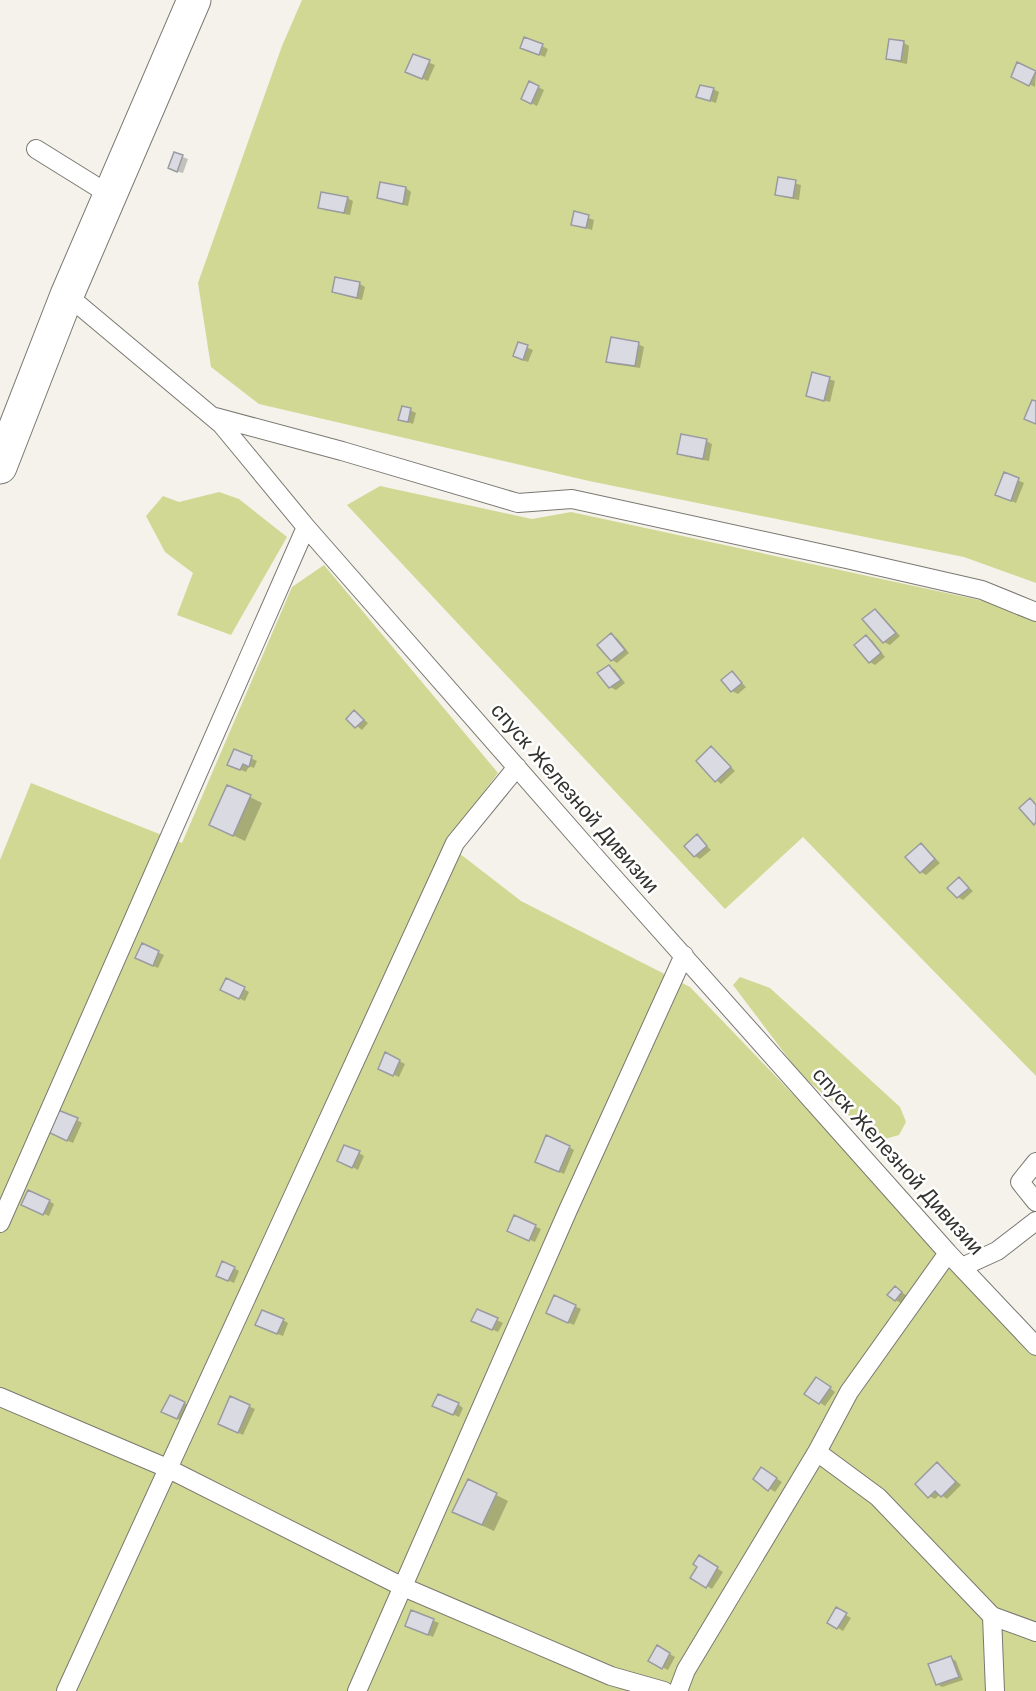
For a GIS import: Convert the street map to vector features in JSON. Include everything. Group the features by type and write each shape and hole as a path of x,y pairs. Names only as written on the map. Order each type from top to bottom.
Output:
{"street":[{"path":"0,466 67,295 194,0"}],"lane":[{"path":"36,149 110,195"},
{"name":"спуск Железной Дивизии","path":"67,295 221,424 306,526 684,956 962,1268 1036,1346"},
{"path":"213,417 342,451 518,503 572,499 982,590 1036,612"},
{"path":"0,1223 306,526"},
{"path":"66,1691 455,843 517,766"},
{"path":"357,1691 563,1220 684,956"},
{"path":"1036,1162 1020,1182 1036,1202"},
{"path":"962,1268 997,1251 1036,1221"},
{"path":"678,1691 686,1670 817,1452 849,1392 948,1252"},
{"path":"0,1396 167,1468 401,1586 611,1676 664,1691"},
{"path":"817,1452 878,1497 992,1616 1036,1632"},
{"path":"992,1616 995,1691"}],"green space":[{"path":"302,0 1036,0 1036,583 964,557 589,481 259,404 211,367 198,283 282,46"},
{"path":"380,486 532,519 571,512 993,603 1036,621 1036,1076 803,837 725,909 347,505"},
{"path":"219,492 239,499 287,537 231,635 177,615 193,573 165,552 146,516 163,496 179,502"},
{"path":"324,565 498,773 446,843 521,901 690,987 1036,1348 1036,1691 0,1691 0,860 31,783 182,843 292,587"},
{"path":"740,977 770,988 900,1107 906,1122 899,1135 878,1141 801,1075 733,985"}],"building":[{"path":"524,37 543,44 539,55 520,48"},
{"path":"889,39 904,41 901,61 886,59"},
{"path":"413,54 430,60 422,79 405,72"},
{"path":"1017,62 1036,71 1029,86 1011,77"},
{"path":"529,81 539,86 531,104 521,99"},
{"path":"700,85 714,88 710,101 696,97"},
{"path":"174,152 183,155 177,172 168,168"},
{"path":"778,177 796,180 793,198 775,195"},
{"path":"380,182 406,187 403,204 377,198"},
{"path":"321,192 348,197 344,213 318,208"},
{"path":"574,211 589,215 586,228 571,225"},
{"path":"335,277 360,282 357,298 332,292"},
{"path":"611,337 639,342 635,366 606,362"},
{"path":"518,342 528,345 523,360 513,356"},
{"path":"812,372 830,377 824,401 806,396"},
{"path":"1032,400 1036,401 1036,424 1024,419"},
{"path":"402,406 411,408 408,422 398,420"},
{"path":"681,434 707,439 703,459 677,454"},
{"path":"1004,472 1019,478 1011,501 995,495"},
{"path":"875,609 896,633 883,643 862,619"},
{"path":"611,633 625,650 611,661 597,645"},
{"path":"866,635 881,653 869,663 854,645"},
{"path":"609,665 621,680 609,688 597,673"},
{"path":"732,671 742,683 731,692 721,680"},
{"path":"354,710 364,720 355,728 346,719"},
{"path":"711,746 731,767 715,782 696,761"},
{"path":"234,749 252,756 249,767 243,764 240,770 227,765"},
{"path":"227,785 251,795 233,836 209,825"},
{"path":"1030,798 1036,805 1034,825 1019,808"},
{"path":"697,834 707,846 694,857 684,846"},
{"path":"921,843 935,859 920,873 905,857"},
{"path":"959,877 969,888 957,898 947,888"},
{"path":"142,943 159,951 153,966 135,958"},
{"path":"226,978 245,987 239,999 220,990"},
{"path":"385,1052 400,1060 393,1076 378,1069"},
{"path":"58,1110 78,1118 67,1141 48,1132"},
{"path":"546,1135 570,1146 559,1172 535,1162"},
{"path":"344,1145 360,1151 352,1168 337,1161"},
{"path":"28,1190 50,1200 43,1215 21,1205"},
{"path":"514,1215 536,1225 529,1241 507,1231"},
{"path":"222,1261 235,1267 228,1281 216,1276"},
{"path":"895,1286 902,1292 895,1301 887,1295"},
{"path":"554,1295 576,1305 568,1323 546,1313"},
{"path":"477,1309 498,1318 492,1330 471,1321"},
{"path":"262,1310 284,1319 277,1334 255,1325"},
{"path":"816,1377 831,1387 819,1404 804,1394"},
{"path":"438,1394 459,1403 453,1415 432,1406"},
{"path":"170,1395 185,1402 177,1419 161,1412"},
{"path":"230,1396 250,1405 238,1433 218,1424"},
{"path":"937,1462 956,1482 941,1497 935,1491 928,1498 915,1484"},
{"path":"761,1467 777,1478 768,1491 753,1479"},
{"path":"468,1479 497,1493 482,1525 452,1512"},
{"path":"699,1555 718,1567 706,1588 690,1578 697,1567 693,1564"},
{"path":"836,1607 847,1613 837,1629 827,1623"},
{"path":"411,1610 434,1619 428,1635 405,1626"},
{"path":"657,1645 670,1653 662,1669 648,1661"},
{"path":"951,1656 959,1677 936,1685 928,1664"}]}
